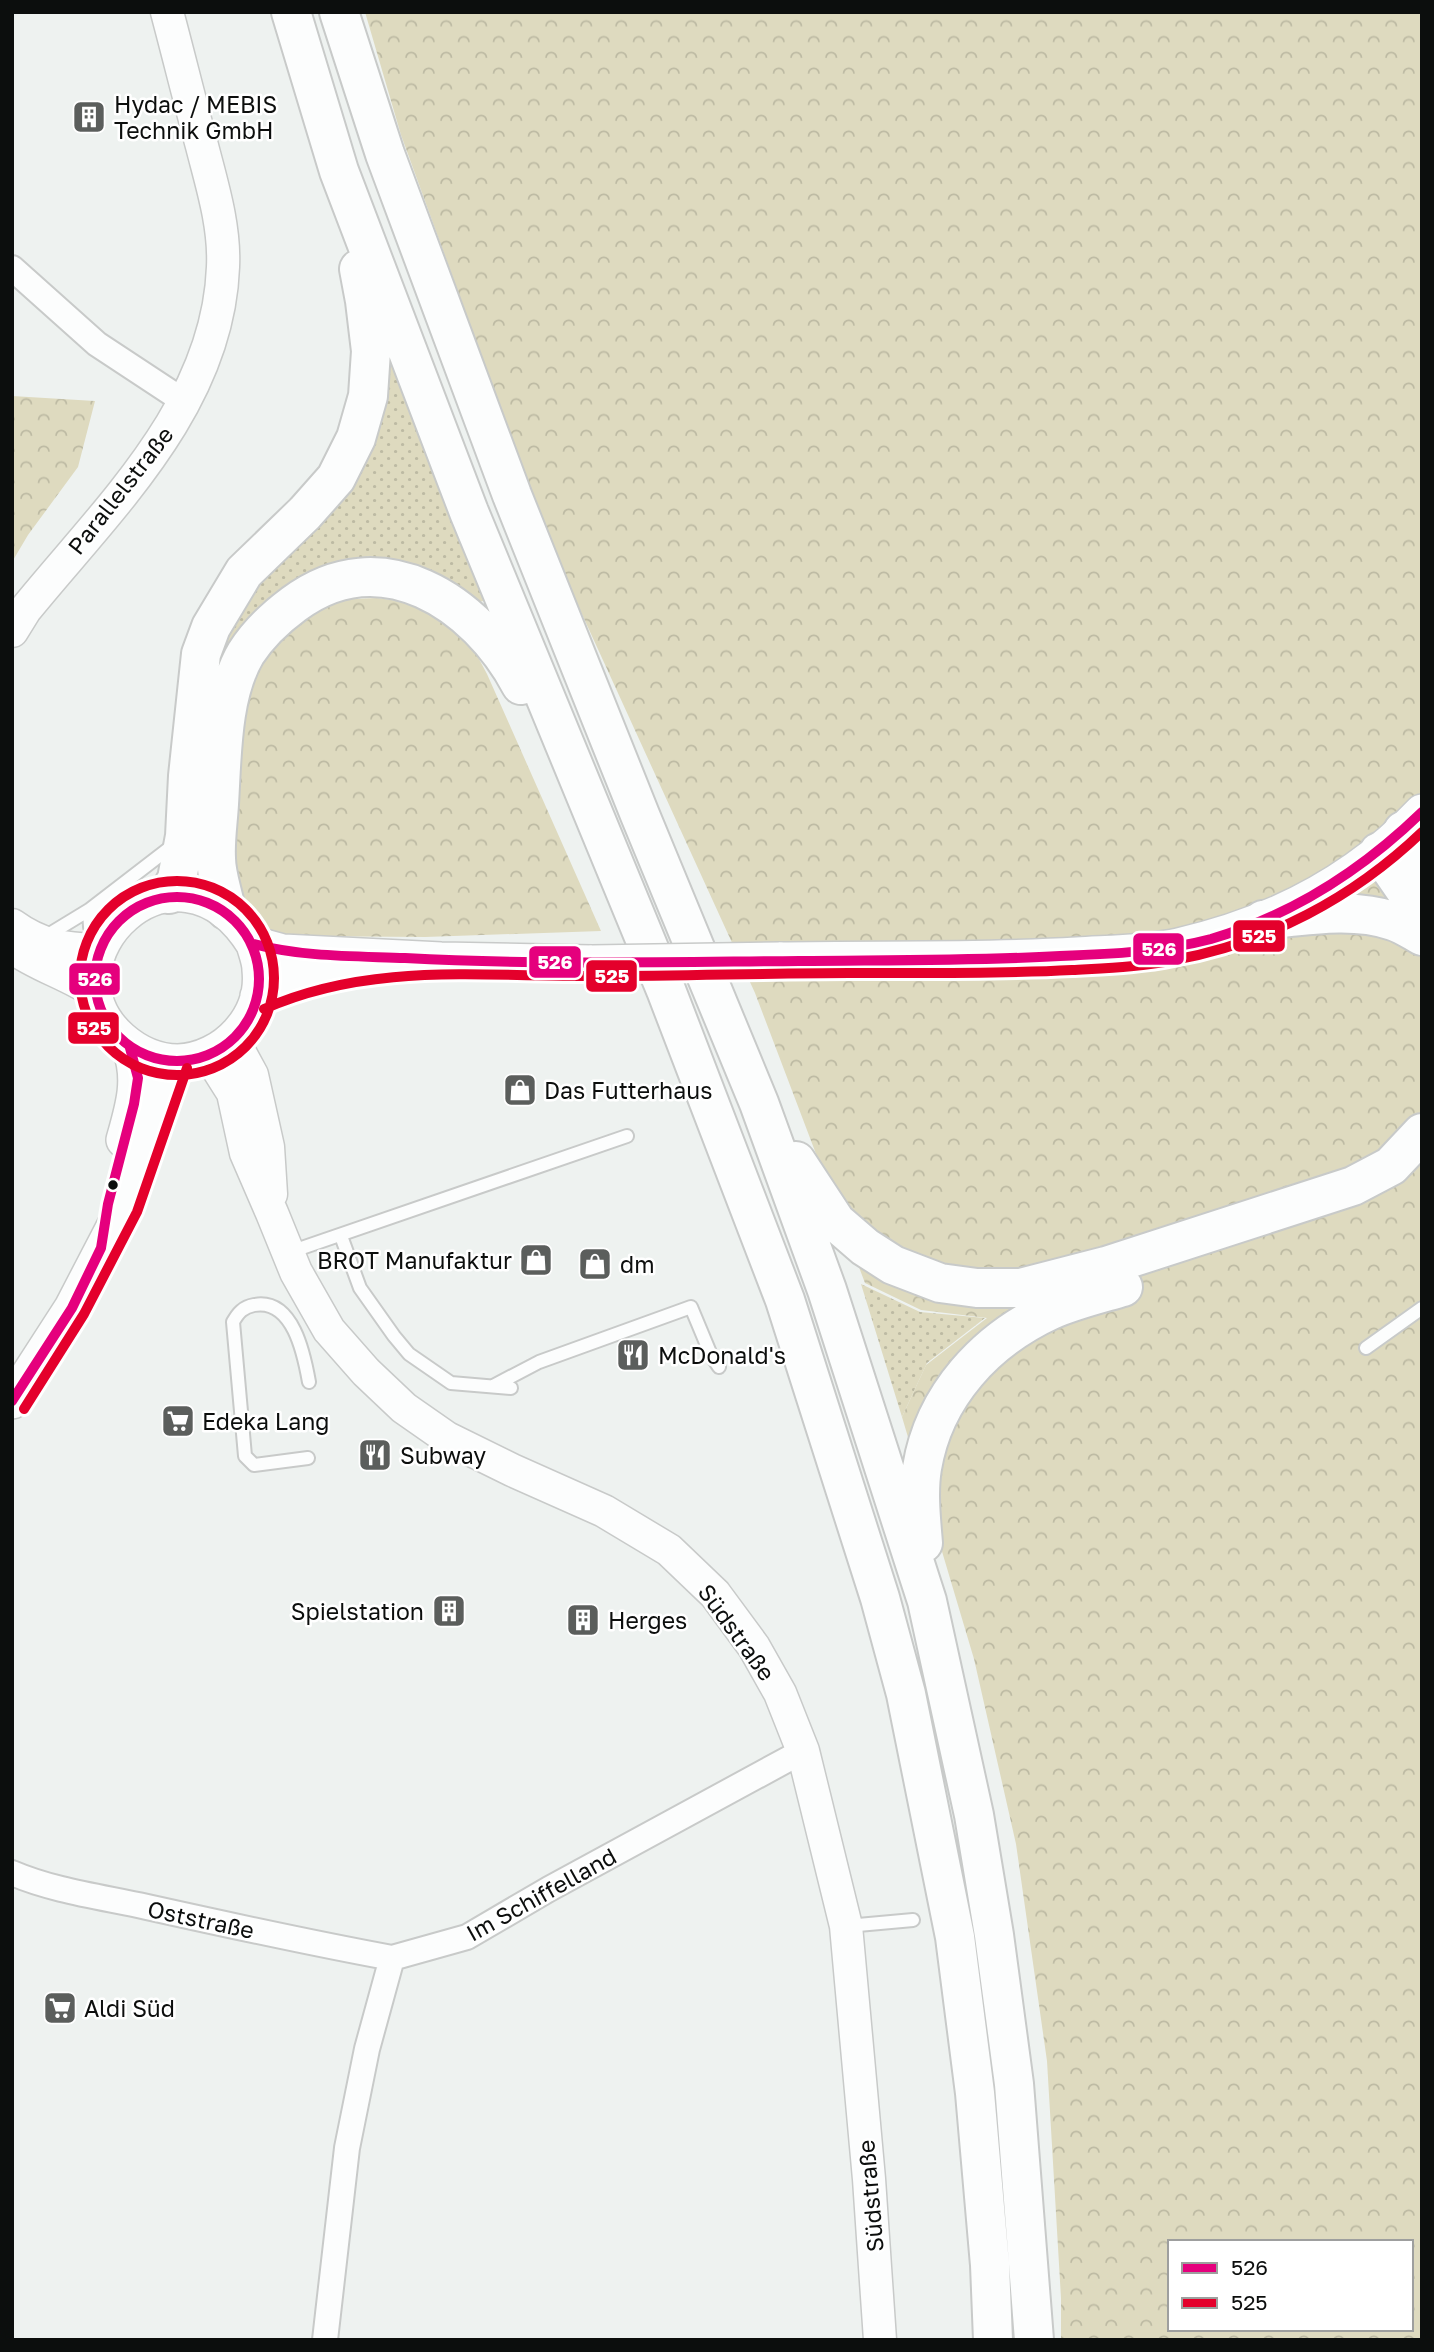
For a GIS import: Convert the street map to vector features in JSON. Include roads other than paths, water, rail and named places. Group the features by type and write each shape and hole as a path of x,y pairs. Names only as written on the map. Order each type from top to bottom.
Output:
{"highway":[{"path":"290,12 339,172 469,512 716,1115 785,1300 872,1573 906,1694 955,1937 975,2093 990,2265 993,2340"},
{"path":"340,12 385,154 508,482 645,828 759,1102 827,1290 927,1601 974,1815 994,1935 1014,2084 1034,2340"},
{"path":"167,895 177,879 184,836 201,654 211,627 244,572 305,513 336,478 356,438 368,396 371,351 365,300 339,172"},
{"path":"226,910 216,859 223,749 231,688 246,654 273,620 309,593 343,579 378,577 409,581 441,596 473,620 509,660 598,829"},
{"path":"1406,839 1410,897 1422,918"},
{"path":"1263,920 1311,915 1362,916 1394,921 1422,936"},
{"path":"759,1102 836,1222 865,1247 893,1265 940,1283 977,1288 1021,1288 1105,1266 1353,1186 1391,1166 1422,1133"},
{"path":"927,1601 921,1513 922,1469 932,1431 947,1396 970,1366 1018,1326 1054,1308 1351,1214 1388,1198 1422,1173"}],"main road":[{"path":"254,944 283,952 441,960 592,963 1030,958 1140,951 1189,943 1263,920 1318,894 1406,839"},
{"path":"167,895 199,897 226,910 242,925 254,944 260,970 258,996 249,1020 221,1048 188,1061 174,1062 144,1055 131,1048 114,1033 101,1014 94,992 94,971 99,947 108,930 124,913 143,901 167,895"},
{"path":"258,996 302,978 375,964 441,960"},
{"path":"101,1248 108,1204 134,1104 138,1078 131,1048"},
{"path":"12,1401 72,1308 125,1206 174,1062"}],"street":[{"name":"Parallelstraße","path":"12,631 25,610 141,471 185,402 210,345 223,266 221,229 167,12"},
{"path":"12,268 97,344 185,402"},
{"path":"12,925 26,944 30,960 81,982 94,992"},
{"path":"26,944 99,947"},
{"name":"Südstraße","path":"221,1048 246,1153 286,1253 329,1330 366,1372 404,1408 447,1438 604,1511 669,1550 715,1594 754,1647 780,1693 803,1751 846,1926 869,2179 880,2340"},
{"name":"Im Schiffelland","path":"392,1958 467,1937 549,1889 803,1751"},
{"name":"Oststraße","path":"12,1873 98,1897 392,1958"},
{"path":"326,2340 347,2148 367,2049 392,1958"}],"lane":[{"path":"26,944 89,910 184,836"},
{"path":"132,876 167,895"},
{"path":"89,910 90,927 99,947"},
{"path":"286,1253 627,1136"},
{"path":"341,1236 360,1288 409,1354 451,1383 511,1388"},
{"path":"308,1458 254,1465 246,1455 233,1322 238,1312 251,1306 268,1304 280,1311 304,1351 309,1382"},
{"path":"493,1386 539,1362 691,1307 711,1355 719,1367"},
{"path":"1366,1348 1422,1308"},
{"path":"846,1926 913,1920"}],"place":[{"name":"Hydac / MEBIS Technik GmbH","path":"89,117"},
{"name":"Das Futterhaus","path":"520,1090"},
{"name":"BROT Manufaktur","path":"536,1260"},
{"name":"dm","path":"595,1264"},
{"name":"McDonald's","path":"633,1355"},
{"name":"Edeka Lang","path":"178,1421"},
{"name":"Subway","path":"375,1455"},
{"name":"Spielstation","path":"449,1611"},
{"name":"Herges","path":"583,1620"},
{"name":"Aldi Süd","path":"60,2008"}]}
